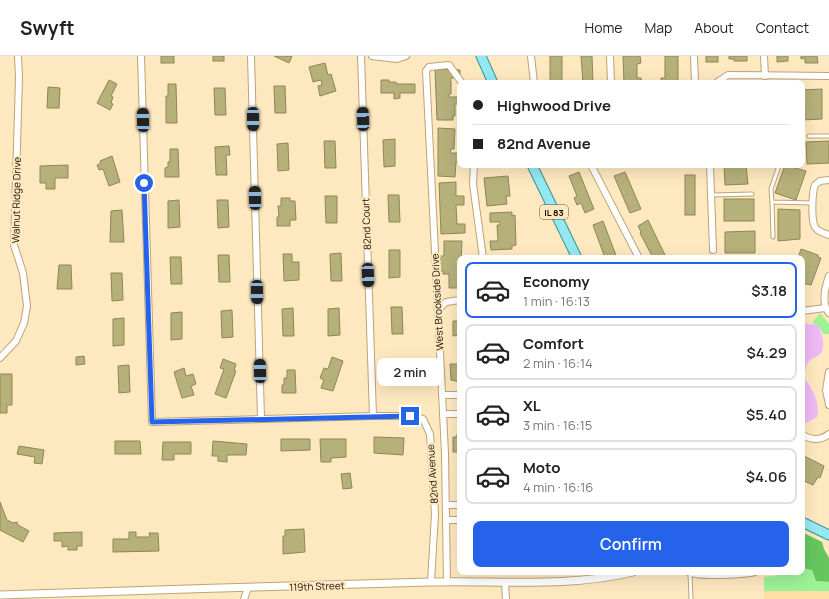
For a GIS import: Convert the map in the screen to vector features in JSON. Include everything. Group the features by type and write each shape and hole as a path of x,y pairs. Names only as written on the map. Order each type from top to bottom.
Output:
{"main road":[{"path":"481,56 492,80"},
{"name":"IL 83","path":"533,168 576,255"},
{"path":"805,523 829,535"}],"street":[{"name":"Walnut Ridge Drive","path":"0,358 16,341 24,323 27,306 23,273 14,245 19,78 18,56"},
{"path":"141,56 152,422 373,416"},
{"path":"251,56 261,418"},
{"name":"82nd Court","path":"361,56 373,416"},
{"path":"372,56 396,59 406,56"},
{"path":"531,56 534,80"},
{"path":"610,56 611,80"},
{"path":"694,56 694,80"},
{"path":"764,56 765,76"},
{"name":"West Brookside Drive","path":"447,582 443,414 426,71 429,67 449,65 460,80"},
{"path":"720,80 728,75 829,76"},
{"path":"474,168 473,184 483,255"},
{"path":"593,168 637,255"},
{"path":"710,168 713,250"},
{"path":"829,180 820,181 815,185 813,203 814,225 820,232 829,235"},
{"path":"829,276 826,286 825,308 829,313"},
{"path":"438,310 446,302 457,300"},
{"path":"805,311 825,308"},
{"path":"829,372 826,390 829,405"},
{"path":"442,395 457,395"},
{"path":"443,414 457,414"},
{"name":"82nd Avenue","path":"373,416 410,416 423,419 430,434 434,514 431,582"},
{"path":"805,436 814,440 822,439 829,434"},
{"path":"446,505 457,505"},
{"path":"446,520 457,520"},
{"name":"119th Street","path":"0,594 431,582 505,582 604,579 621,575"},
{"path":"505,582 506,599"},
{"path":"244,599 248,588"}],"lane":[{"path":"809,136 829,136"},
{"path":"773,237 771,188 778,168"},
{"path":"712,195 752,194"},
{"path":"772,202 813,203"},
{"path":"689,575 691,599"}],"shaded area":[{"path":"805,323 818,325 823,344 823,348 819,355 810,360 806,369 805,379"},
{"path":"805,379 815,397 818,407 817,417 806,423"},
{"path":"764,591 829,591 829,599 764,599"}],"green space":[{"path":"820,313 829,324 829,334 823,334 818,325 812,323"},
{"path":"805,534 822,542 829,558 829,582 816,581 812,570 805,569"},
{"path":"805,569 812,570 816,581 829,582 829,591 764,591 764,577 805,575"}],"building":[{"path":"161,56 174,56 174,63 161,63"},
{"path":"213,56 224,56 224,61 213,61"},
{"path":"274,56 292,56 289,63"},
{"path":"550,56 562,56 562,80 550,80"},
{"path":"581,56 592,56 593,80 583,80"},
{"path":"623,56 640,56 641,63 637,64 637,78 641,78 641,80 624,80"},
{"path":"665,56 678,56 678,80 661,80 661,78 665,78"},
{"path":"706,56 718,56 718,62 706,62"},
{"path":"729,56 747,56 747,61 734,61 734,59 729,59"},
{"path":"777,56 788,56 788,61 777,62"},
{"path":"801,56 817,56 818,63 805,63 805,58 801,59"},
{"path":"325,63 328,75 331,74 336,91 320,96 318,86 322,85 321,80 313,82 309,67"},
{"path":"435,69 460,70 460,78 451,78 451,94 449,94 449,97 457,97 457,104 455,104 455,116 453,116 453,120 437,120"},
{"path":"109,80 117,84 111,96 113,97 111,103 113,104 110,110 97,103"},
{"path":"381,80 389,80 389,82 396,82 397,84 415,84 415,93 400,93 400,98 394,99 394,93 381,93"},
{"path":"168,84 176,84 177,123 166,123 166,96 168,96"},
{"path":"274,86 285,86 286,113 275,113"},
{"path":"48,87 60,88 59,108 47,108"},
{"path":"214,88 225,88 226,115 215,115"},
{"path":"822,89 822,119 805,120 805,90"},
{"path":"438,128 455,129 454,149 451,149 450,153 457,153 455,177 438,176"},
{"path":"395,139 395,166 384,167 383,140"},
{"path":"324,141 335,141 336,168 325,168"},
{"path":"829,141 829,163 807,164 806,142"},
{"path":"288,143 289,170 278,171 277,144"},
{"path":"229,146 230,155 226,155 227,175 216,175 215,147"},
{"path":"170,149 178,149 179,177 165,177 165,168 168,167 168,162 170,162"},
{"path":"112,156 120,182 109,186 103,169 99,170 97,165 101,163 100,161"},
{"path":"68,165 68,178 55,178 55,189 46,189 46,183 40,183 40,166"},
{"path":"724,168 746,168 748,184 725,185"},
{"path":"784,168 796,168 806,171 796,200 775,193"},
{"path":"579,172 594,209 585,213 581,203 577,205 574,198 577,196 569,176"},
{"path":"625,172 641,209 630,213 614,176"},
{"path":"685,175 695,175 695,215 685,215"},
{"path":"508,176 510,196 506,196 507,204 487,206 484,178"},
{"path":"456,182 456,196 464,196 464,205 456,205 457,224 465,224 465,233 441,234 439,183"},
{"path":"388,195 399,195 400,222 389,222"},
{"path":"325,196 337,196 337,223 326,223"},
{"path":"281,198 290,198 290,201 295,201 296,220 290,220 290,226 277,226 277,217 279,217 278,206 281,206"},
{"path":"724,199 754,199 754,221 724,221"},
{"path":"179,200 180,227 168,228 168,201"},
{"path":"217,200 228,200 229,227 218,228"},
{"path":"778,209 800,210 800,239 778,241"},
{"path":"122,210 124,242 110,242 111,211"},
{"path":"512,212 512,216 515,215 516,245 512,246 512,249 491,250 490,241 498,241 497,225 500,225 500,222 490,222 490,213"},
{"path":"648,220 665,255 651,255 638,226"},
{"path":"603,221 616,255 604,255 593,225"},
{"path":"755,231 755,253 725,253 725,232"},
{"path":"444,241 462,241 461,255 457,255 457,288 449,288 449,274 443,274 443,271 440,271 440,256 444,256"},
{"path":"801,249 818,255 818,257 821,258 811,285 805,284 805,255 799,255"},
{"path":"389,250 400,250 400,277 389,278"},
{"path":"341,253 342,281 331,281 330,254"},
{"path":"283,254 292,254 292,262 299,262 299,280 284,281"},
{"path":"218,255 229,255 230,282 219,282"},
{"path":"170,257 181,257 182,284 171,284"},
{"path":"59,265 71,265 72,289 57,289"},
{"path":"111,273 122,273 123,300 112,301"},
{"path":"391,307 402,307 403,334 392,334"},
{"path":"293,308 294,336 283,336 282,309"},
{"path":"339,308 340,335 328,336 328,309"},
{"path":"232,310 233,337 222,338 221,311"},
{"path":"182,312 182,339 171,340 171,313"},
{"path":"124,318 124,345 113,346 113,319"},
{"path":"453,321 457,321 457,335 453,336"},
{"path":"84,356 85,364 76,365 76,357"},
{"path":"332,357 343,361 333,391 321,388 324,380 320,378 324,368 328,369"},
{"path":"223,359 236,364 234,371 236,371 226,398 215,394 224,369 220,368"},
{"path":"390,363 394,363 394,368 401,368 401,363 410,363 410,367 417,367 417,382 390,381"},
{"path":"450,364 457,364 457,381 451,380"},
{"path":"129,365 130,392 119,393 118,366"},
{"path":"184,368 186,376 193,374 196,384 191,386 194,395 182,398 174,372"},
{"path":"287,370 295,370 296,393 282,393 284,378 287,378"},
{"path":"0,374 12,374 12,405 7,405 7,413 0,413"},
{"path":"374,437 404,438 403,455 374,453"},
{"path":"453,437 457,437 457,452 453,452"},
{"path":"281,439 310,439 310,450 281,451"},
{"path":"320,439 346,439 346,457 331,458 331,462 321,462"},
{"path":"115,441 140,441 141,454 115,454"},
{"path":"213,441 247,444 246,455 227,455 227,462 218,461 218,456 212,456"},
{"path":"163,442 191,442 191,454 174,454 174,460 162,460"},
{"path":"19,446 44,450 42,464 34,463 35,457 17,454"},
{"path":"805,456 824,466 820,478 818,477 813,485 805,481"},
{"path":"350,473 352,488 343,489 341,474"},
{"path":"0,502 7,520 13,523 17,522 18,525 29,531 23,542 0,530"},
{"path":"304,529 305,552 283,554 283,536 285,536 285,530"},
{"path":"82,532 82,546 77,546 77,550 68,550 68,546 62,547 62,541 54,541 54,533"},
{"path":"129,532 136,532 136,537 150,537 149,533 158,533 159,551 113,552 113,539 129,539"}],"route":[{"path":"144,183 152,422 410,416"}]}
